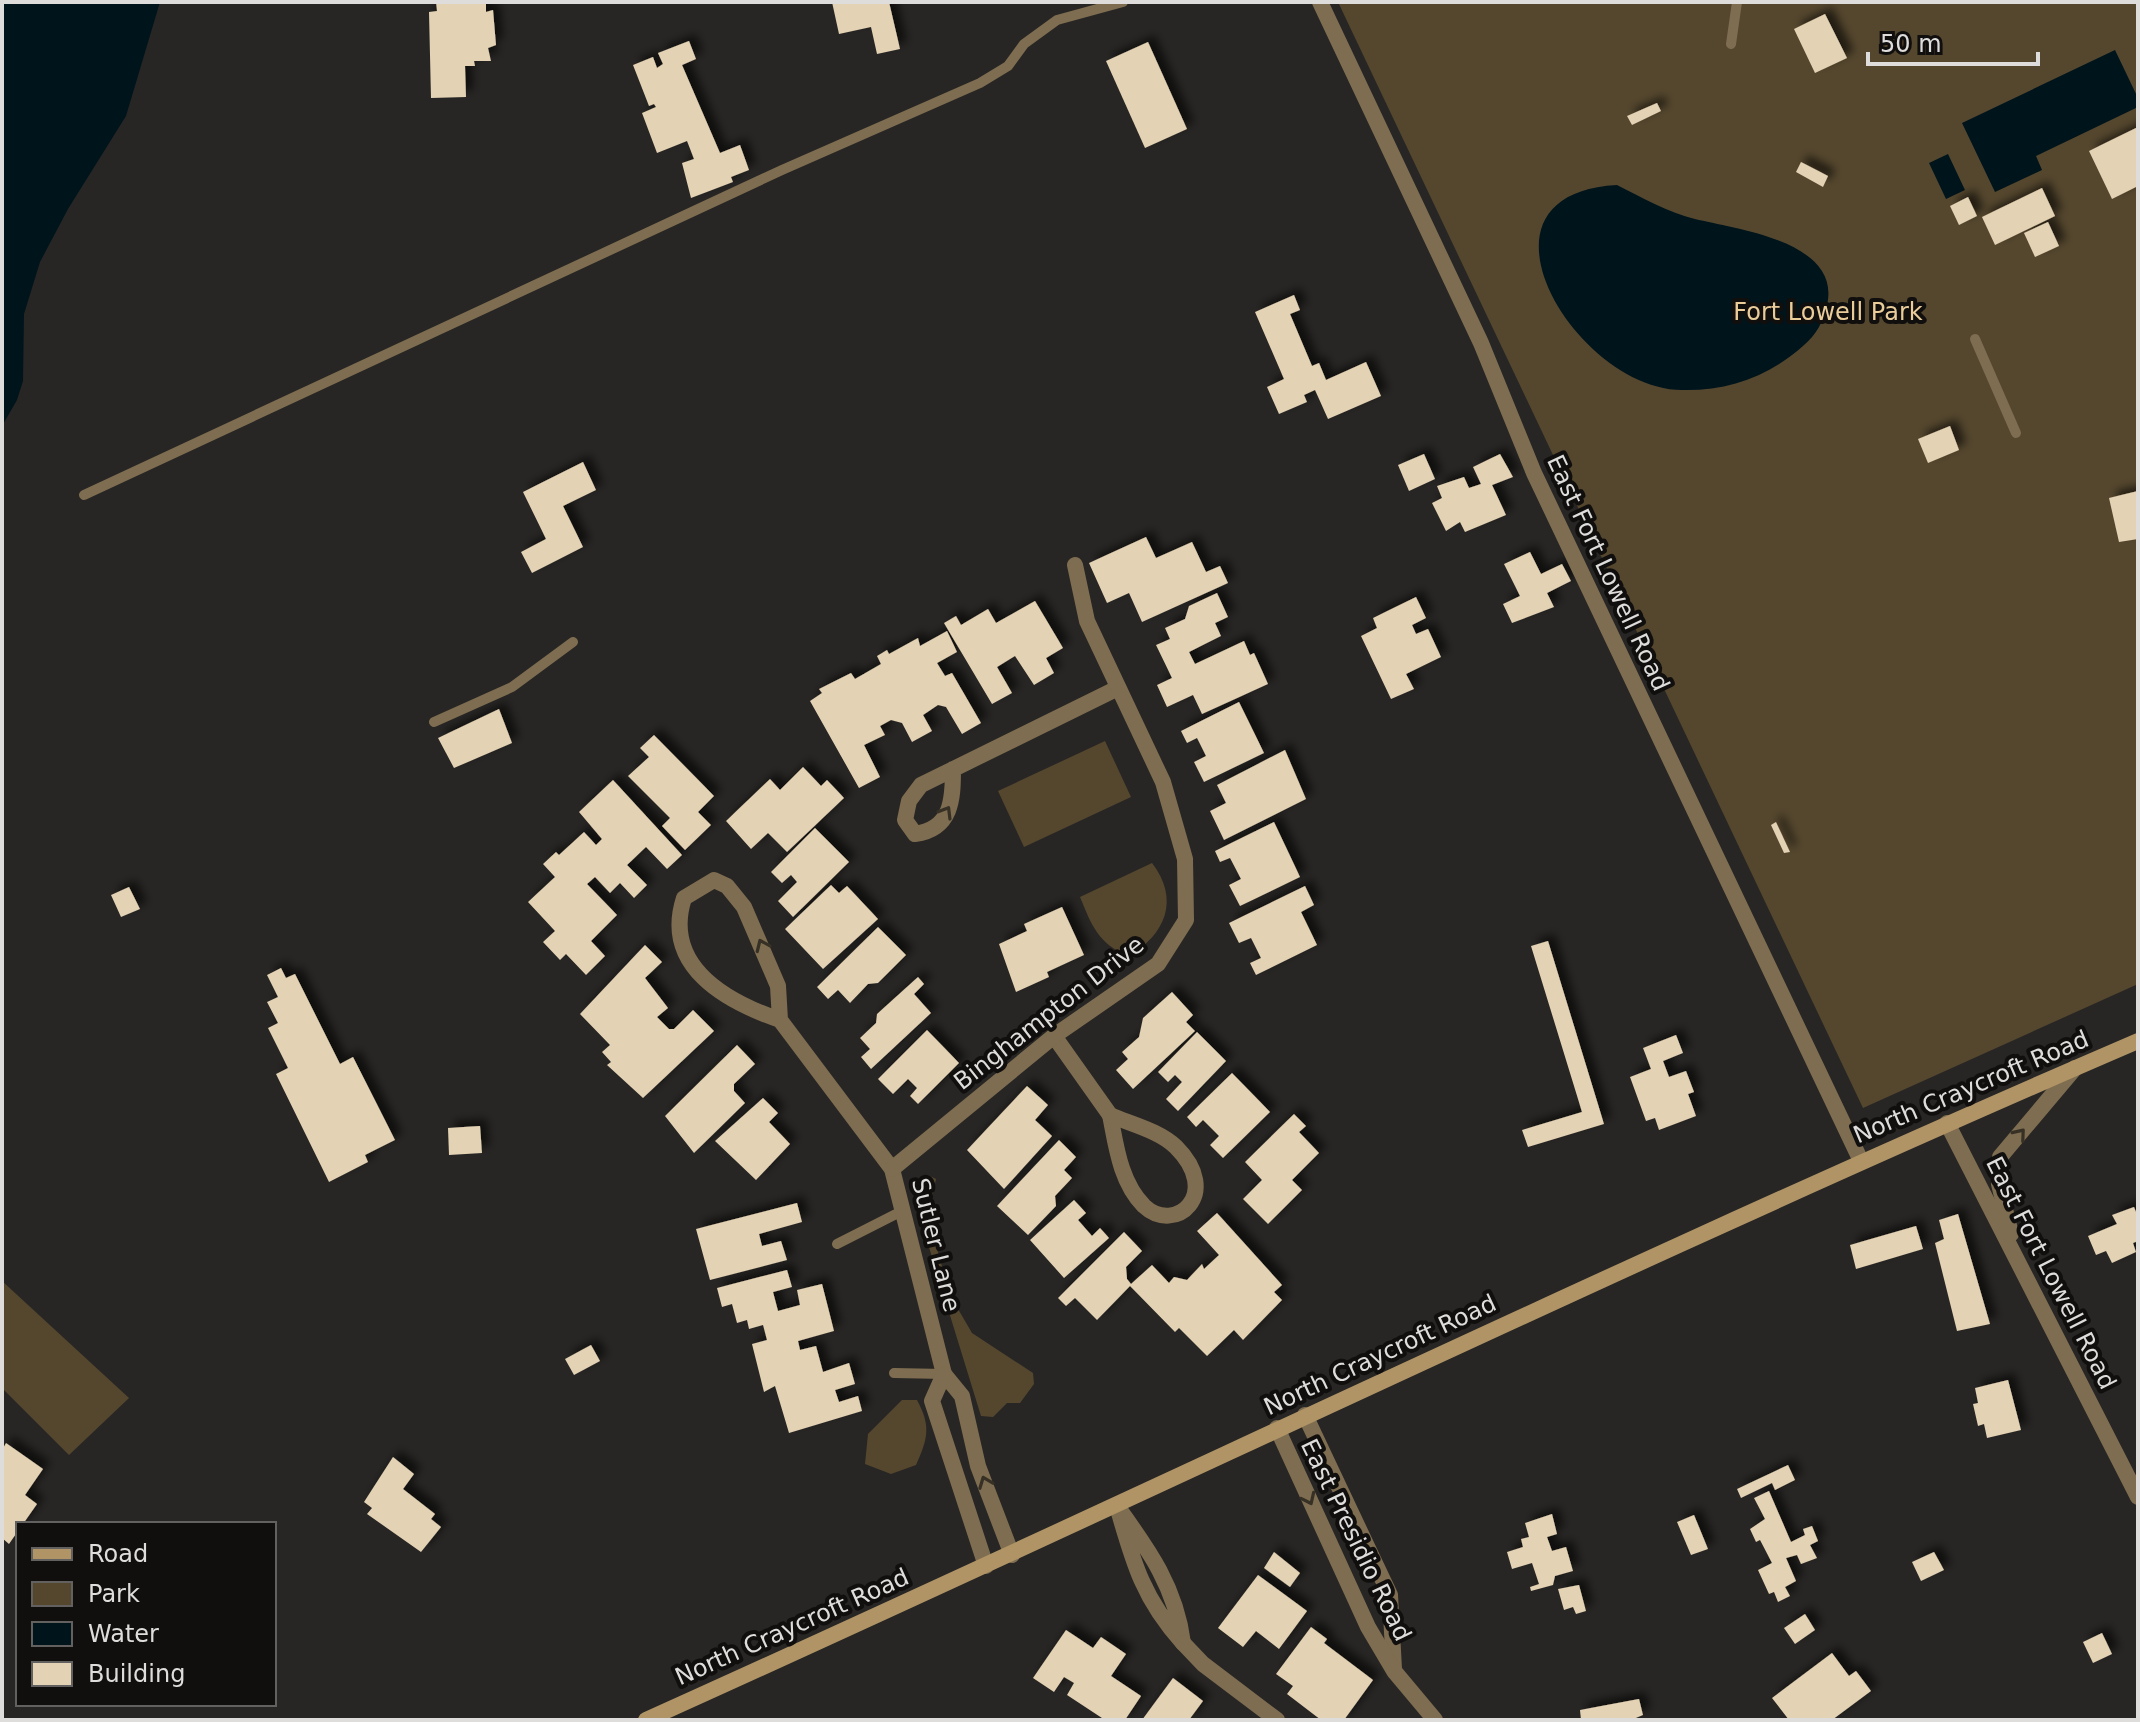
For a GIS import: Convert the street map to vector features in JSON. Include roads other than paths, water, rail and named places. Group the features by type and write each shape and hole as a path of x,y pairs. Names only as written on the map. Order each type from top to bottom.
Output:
{"main road":[{"name":"North Craycroft Road","path":"646,1720 1012,1555 1305,1415 1861,1161 2138,1041"}],"street":[{"name":"East Fort Lowell Road","path":"1320,2 1481,343 1534,473 1861,1161"},
{"name":"Binghampton Drive","path":"892,1169 1054,1036 1158,964 1186,920 1185,859 1163,782 1087,621 1075,565"},
{"path":"953,769 1118,688"},
{"path":"714,880 727,886 744,907 778,986 780,1020 726,998 701,977 679,928 684,898 700,886 714,880"},
{"name":"Sutler Lane","path":"780,1020 892,1169 944,1374 962,1396 978,1466 1012,1555"},
{"path":"1054,1036 1110,1115 1114,1146 1135,1194 1156,1214 1169,1216 1182,1211 1193,1201 1199,1187 1195,1171 1176,1147 1162,1136 1110,1115"},
{"path":"2017,1259 1999,1184 2000,1157 2075,1068"},
{"name":"East Fort Lowell Road","path":"1947,1123 2136,1497"},
{"name":"Sutler Lane","path":"944,1374 932,1401 986,1566"},
{"name":"East Presidio Road","path":"1305,1415 1390,1595 1394,1671"},
{"name":"East Presidio Road","path":"1277,1428 1368,1627 1394,1671 1435,1720"},
{"path":"1117,1506 1133,1562 1158,1615 1203,1664 1277,1720"}],"lane":[{"path":"84,495 782,170 980,83 1008,66 1024,44 1057,20 1123,2"},
{"path":"1731,44 1737,2"},
{"path":"1975,339 2016,433"},
{"path":"434,722 512,687 573,642"},
{"path":"837,1244 902,1211"},
{"path":"894,1373 944,1374"}],"water":[{"path":"2,2 160,2 126,116 68,209 40,262 24,314 23,381 17,400 2,426"},
{"path":"2115,50 2138,98 2138,107 2036,156 2042,170 1995,192 1962,123"},
{"path":"1948,154 1965,190 1946,199 1929,163"},
{"path":"1617,185 1675,213 1758,234 1802,252 1818,266 1827,283 1827,305 1816,332 1776,366 1747,380 1715,388 1682,390 1642,382 1605,359 1573,328 1550,291 1539,254 1544,221 1569,196"}],"park label":[{"name":"Fort Lowell Park","path":"1828,312"}]}
